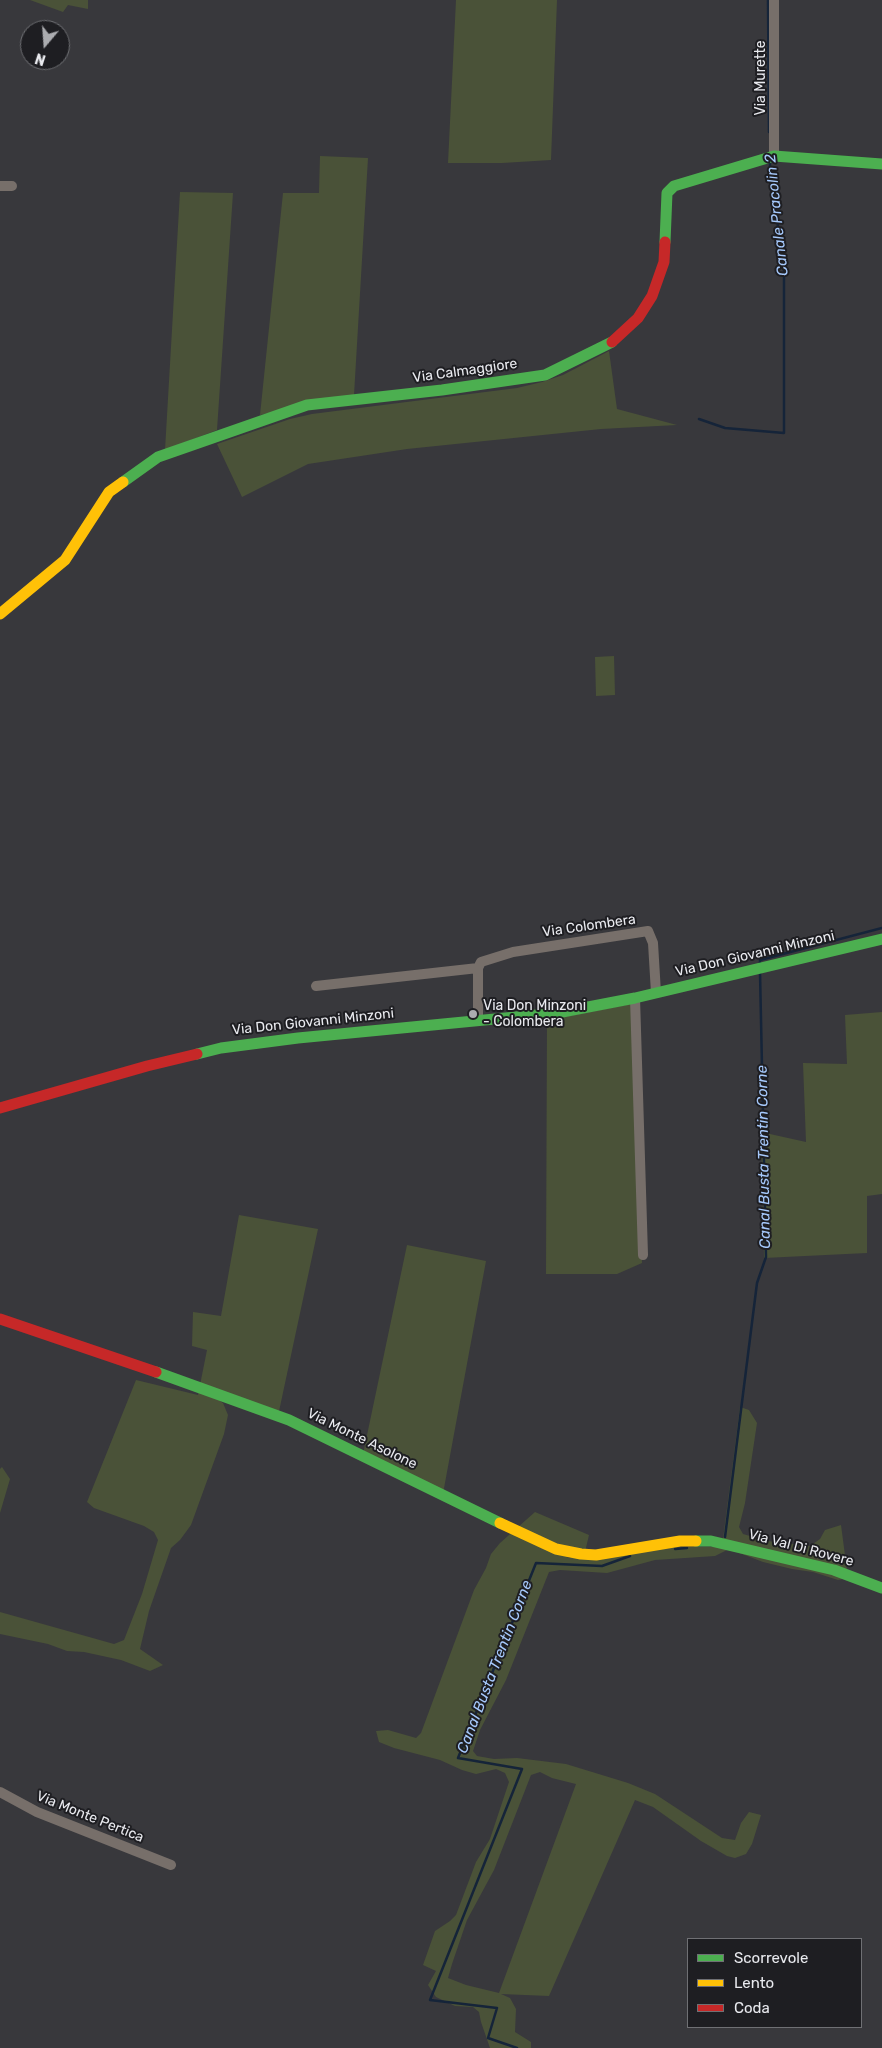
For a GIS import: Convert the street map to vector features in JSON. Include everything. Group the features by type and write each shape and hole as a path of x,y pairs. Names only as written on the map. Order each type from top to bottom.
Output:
{"street":[{"name":"Via Murette","path":"774,0 774,156"},
{"name":"Via Calmaggiore","path":"0,614 65,560 109,492 158,457 307,405 442,390 545,375 616,340 638,318 652,296 664,262 667,193 674,186 774,156 882,164"},
{"path":"0,186 12,186"},
{"name":"Via Colombera","path":"316,986 478,968 481,962 513,952 648,931 653,943 656,993"},
{"name":"Via Don Giovanni Minzoni","path":"0,1108 147,1066 221,1048 298,1038 557,1013 636,998 882,939"},
{"path":"478,968 478,1021"},
{"path":"636,998 643,1255"},
{"name":"Via Monte Asolone","path":"0,1319 220,1394 289,1420 556,1549 596,1555 680,1541 712,1541"},
{"name":"Via Val Di Rovere","path":"712,1541 834,1570 882,1588"},
{"name":"Via Monte Pertica","path":"0,1792 38,1812 171,1865"}],"green space":[{"path":"30,0 88,0 88,9 68,5 63,12"},
{"path":"456,0 557,0 551,160 502,163 448,163"},
{"path":"320,156 368,158 354,395 260,415 283,193 319,193"},
{"path":"180,192 233,193 217,430 165,450"},
{"path":"609,351 617,409 677,425 601,429 407,449 308,464 242,497 217,444 290,419 312,414 517,388 563,375"},
{"path":"614,656 615,695 596,696 595,657"},
{"path":"631,1004 642,1263 617,1274 546,1274 547,1020"},
{"path":"882,1012 882,1194 867,1196 867,1253 764,1258 761,1132 806,1142 803,1063 847,1064 845,1015"},
{"path":"239,1215 318,1229 278,1416 214,1397 223,1403 228,1415 224,1434 191,1525 180,1540 171,1548 149,1611 140,1649 163,1665 150,1671 121,1660 84,1652 67,1651 48,1644 0,1634 0,1612 114,1644 124,1640 142,1594 158,1540 154,1532 144,1526 94,1508 87,1502 136,1380 198,1395 207,1350 192,1346 193,1312 221,1316"},
{"path":"407,1245 486,1261 442,1499 362,1459"},
{"path":"740,1407 749,1410 757,1423 745,1503 739,1527 743,1534 768,1541 810,1546 820,1539 825,1530 841,1525 848,1578 838,1580 813,1572 763,1562 729,1549 715,1556 655,1560 607,1573 560,1570 549,1572 506,1680 480,1730 473,1751 477,1756 494,1759 517,1758 566,1764 628,1783 655,1794 722,1838 735,1840 741,1823 749,1812 761,1815 752,1844 746,1854 735,1858 727,1856 701,1841 653,1807 635,1800 549,1996 501,1994 510,1998 516,2009 515,2032 531,2042 531,2048 490,2048 479,2012 473,2007 455,2006 436,1997 428,1985 436,1971 423,1965 435,1931 456,1915 476,1862 490,1839 509,1782 505,1773 496,1769 476,1774 440,1760 394,1748 379,1742 376,1731 388,1730 416,1738 421,1733 474,1590 491,1554 500,1543 535,1512 589,1535 585,1552 566,1558 680,1547 722,1547","holes":["540,1772 552,1778 576,1784 499,1993 466,1985 448,1978 467,1920 494,1870 531,1775"]},
{"path":"2,1467 10,1479 0,1513 0,1469"}],"waterway":[{"name":"Canale Pracolin 2","path":"768,0 769,132"},
{"name":"Canale Pracolin 2","path":"699,419 725,428 784,433 784,262 770,180 770,162"},
{"name":"Canal Busta Trentin Corne","path":"760,964 760,960 882,928"},
{"name":"Canal Busta Trentin Corne","path":"725,1537 757,1283 766,1257 760,972"},
{"name":"Canal Busta Trentin Corne","path":"675,1549 687,1548"},
{"name":"Canal Busta Trentin Corne","path":"517,2048 488,2038 497,2008 430,2000 522,1769 458,1758 536,1563 602,1566 630,1556"}],"traffic: fast":[{"path":"665,242 667,193 674,186 774,156 882,164"},
{"path":"123,482 158,457 307,405 442,390 545,375 612,342"},
{"path":"197,1054 221,1048 298,1038 557,1013 635,998 882,939"},
{"path":"156,1372 289,1420 500,1523"},
{"path":"696,1541 711,1541 834,1570 882,1588"}],"traffic: slow":[{"path":"0,614 65,560 109,492 123,482"},
{"path":"500,1523 556,1549 581,1554 596,1555 680,1541 696,1541"}],"traffic: jam":[{"path":"612,342 638,318 652,296 664,262 665,242"},
{"path":"0,1108 147,1066 197,1054"},
{"path":"0,1319 156,1372"}],"place":[{"name":"Via Don Minzoni - Colombera","path":"473,1014"}]}
